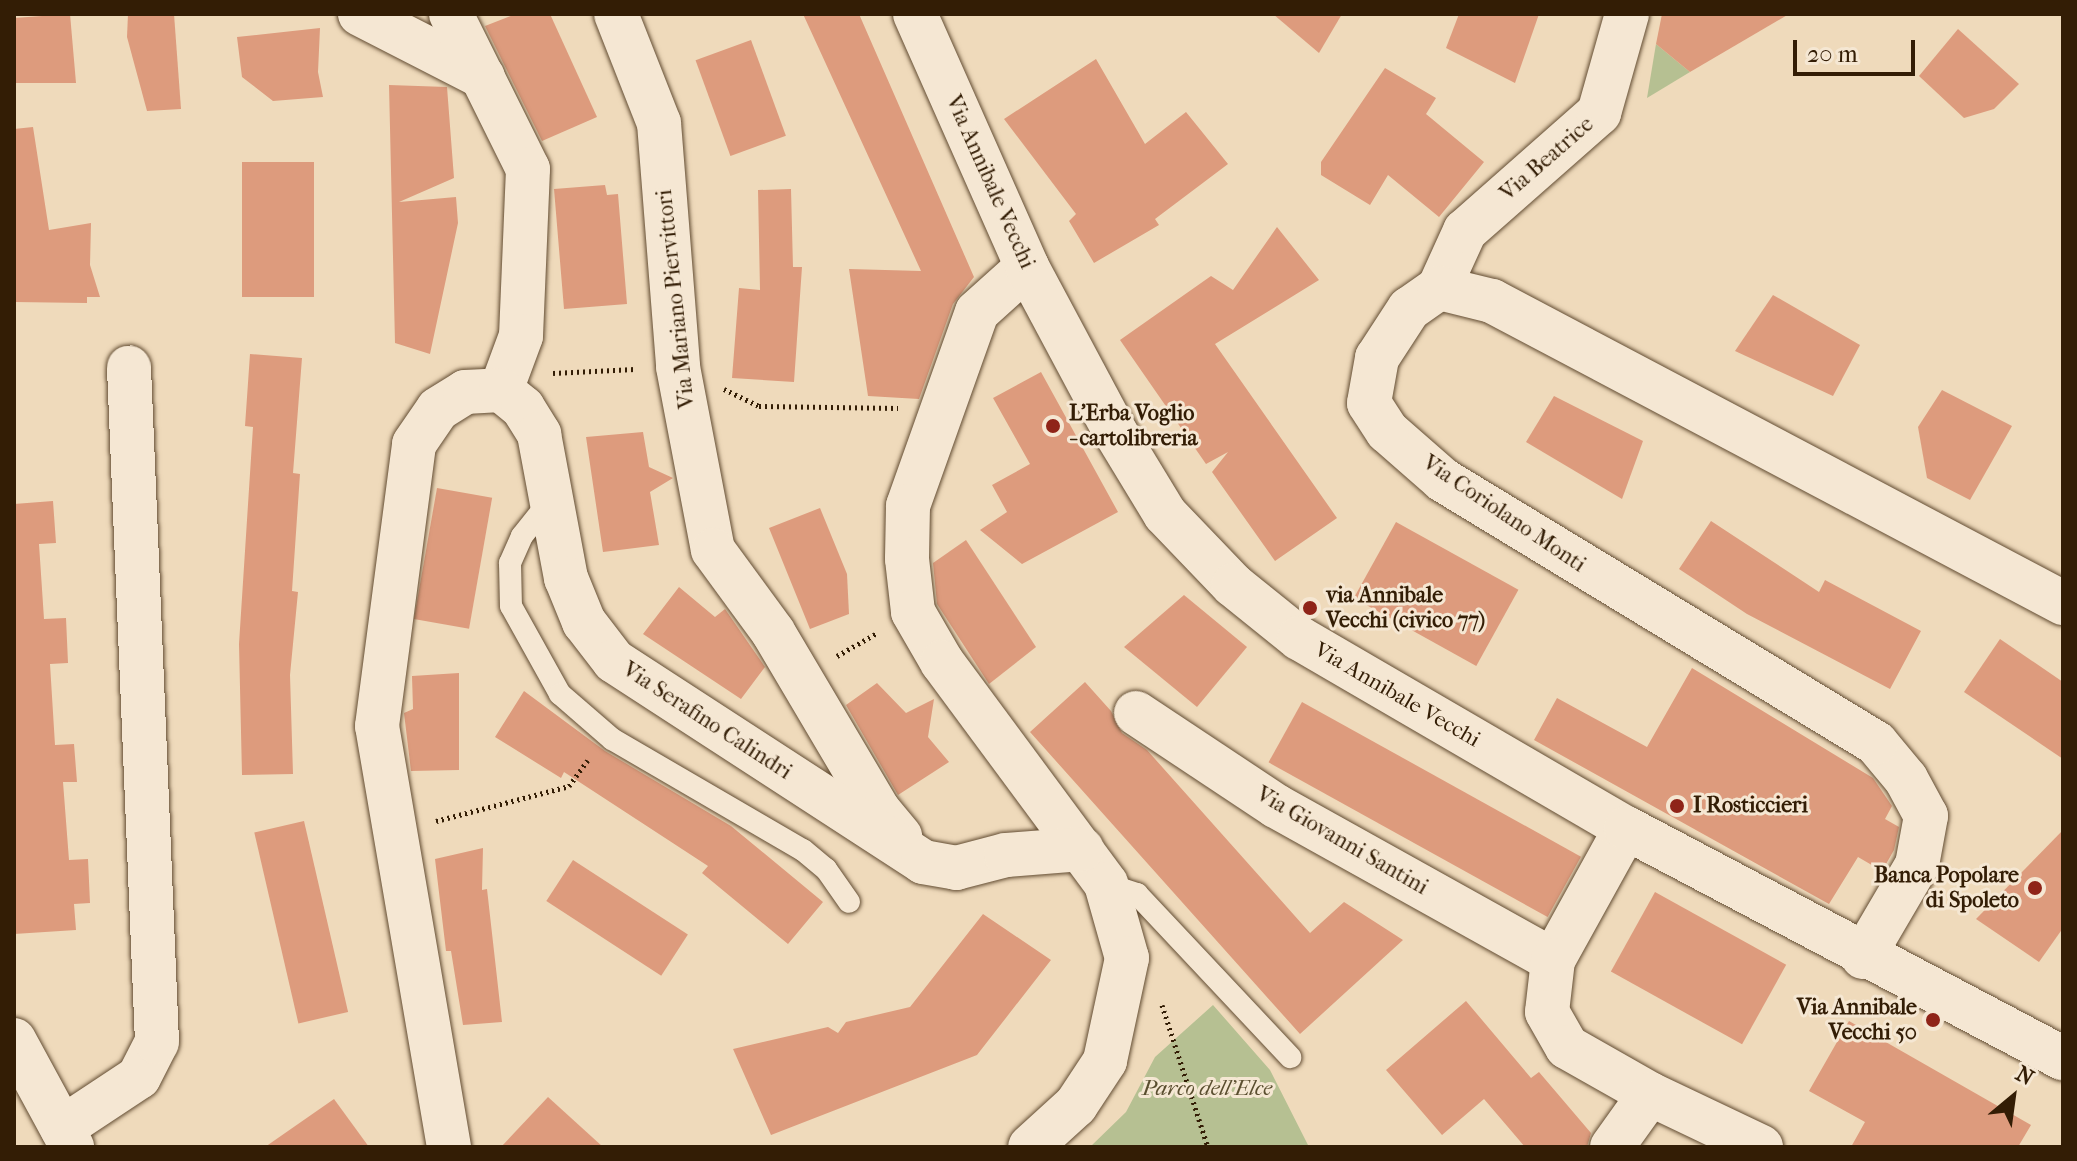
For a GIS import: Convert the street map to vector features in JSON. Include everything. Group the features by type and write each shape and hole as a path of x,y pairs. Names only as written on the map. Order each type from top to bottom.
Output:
{"street":[{"path":"360,14 483,77"},
{"path":"449,1147 377,726 414,444 438,409 465,392 503,382 521,336 528,169 451,14"},
{"name":"Via Mariano Piervittori","path":"616,14 659,123 678,367 713,550 773,632 879,811 923,862"},
{"name":"Via Annibale Vecchi","path":"915,14 1027,267 1165,514 1233,585 1299,638 1626,828 1863,957 2063,1058"},
{"name":"Via Beatrice","path":"1439,288 1465,231 1599,113 1627,14"},
{"path":"1027,267 977,312 908,506 913,612 942,662 1094,867 1127,958 1105,1061 1076,1105 1030,1147"},
{"path":"1439,288 1492,301 2063,603"},
{"name":"Via Coriolano Monti","path":"1439,288 1409,309 1377,358 1369,403 1387,431 1443,480 1876,743 1906,779 1926,816 1917,865 1863,957"},
{"path":"14,1040 67,1137 139,1077 157,1042 129,368"},
{"name":"Via Serafino Calindri","path":"503,382 539,434 566,578 584,622 614,661 923,862 956,868 1006,855 1094,867"},
{"name":"Via Giovanni Santini","path":"1136,713 1276,806 1553,960"},
{"path":"1626,828 1553,960 1547,1012 1567,1047 1650,1094 1761,1147"},
{"path":"1612,1147 1650,1094"}],"lane":[{"path":"551,500 522,536 510,563 511,606 560,694 607,735 803,850 826,869 849,902"},
{"path":"1094,867 1137,894 1290,1057"}],"path":[{"path":"503,382 678,367"},
{"path":"759,406 943,409"},
{"path":"395,831 569,786 607,735"},
{"path":"1127,958 1154,981 1208,1147"}],"green space":[{"path":"1656,44 1690,72 1647,98"},
{"name":"Parco dell'Elce","path":"1213,1005 1270,1070 1309,1147 1090,1147 1126,1112 1155,1057"}],"building":[{"path":"70,14 76,83 14,83 14,18"},
{"path":"128,14 174,14 181,109 147,111 127,37"},
{"path":"516,14 550,14 597,117 542,141 485,26"},
{"path":"803,14 859,14 974,277 953,304 919,399 868,396 849,269 921,271"},
{"path":"1273,14 1342,14 1319,53"},
{"path":"1459,14 1539,14 1515,83 1446,48"},
{"path":"1662,14 1789,14 1690,72 1656,44"},
{"path":"320,28 318,72 323,97 273,101 242,77 237,37"},
{"path":"1958,29 2019,84 1994,109 1964,118 1919,76"},
{"path":"751,40 786,136 730,156 696,60"},
{"path":"1096,59 1145,144 1186,112 1228,164 1155,219 1159,225 1094,263 1069,221 1076,214 1004,119"},
{"path":"1385,68 1436,98 1426,114 1484,162 1439,217 1388,175 1370,205 1321,175 1321,162"},
{"path":"389,85 447,87 454,178 399,202 456,197 458,223 430,354 395,343"},
{"path":"33,127 49,230 91,223 90,265 100,297 87,297 87,303 14,302 14,129"},
{"path":"242,162 314,162 314,297 242,297"},
{"path":"605,185 607,195 618,194 627,304 564,309 554,189"},
{"path":"791,189 793,267 802,267 794,382 732,378 739,288 760,290 758,190"},
{"path":"1277,227 1319,280 1215,344 1337,518 1275,561 1212,472 1228,452 1206,464 1120,340 1211,276 1233,290"},
{"path":"1773,295 1860,345 1833,396 1735,351"},
{"path":"250,354 302,358 293,473 300,474 292,591 298,592 290,675 293,774 242,775 239,644 253,427 245,426"},
{"path":"1041,372 1118,512 1022,564 980,530 1007,512 992,485 1030,464 993,398"},
{"path":"1942,390 2012,426 1970,500 1927,478 1918,427"},
{"path":"1554,396 1643,441 1622,499 1526,442"},
{"path":"643,432 649,467 673,478 650,492 659,545 603,552 586,437"},
{"path":"437,488 492,498 469,629 414,619"},
{"path":"53,501 56,543 39,544 44,619 66,618 68,663 50,664 55,745 74,744 77,782 63,782 69,860 88,859 90,903 74,904 76,930 14,934 14,504"},
{"path":"820,508 847,574 849,614 810,629 769,528"},
{"path":"1711,521 1819,592 1825,580 1921,631 1890,689 1747,614 1679,569"},
{"path":"1396,522 1518,590 1476,666 1354,598"},
{"path":"966,540 1036,647 989,684 937,604 933,563"},
{"path":"679,587 715,617 725,609 765,667 741,699 643,634"},
{"path":"1184,595 1247,647 1197,707 1124,647"},
{"path":"2000,639 2063,682 2063,759 1964,692"},
{"path":"1692,668 1873,778 1892,806 1885,819 1899,827 1894,850 1882,871 1858,857 1829,904 1534,740 1557,698 1647,747"},
{"path":"459,673 459,770 411,771 404,713 413,709 412,676"},
{"path":"1085,682 1111,711 1122,733 1147,750 1310,933 1344,902 1403,940 1300,1034 1030,732"},
{"path":"877,683 906,713 934,699 928,737 949,762 898,795 846,705"},
{"path":"524,691 605,751 731,826 823,902 788,944 702,873 708,866 564,772 561,778 495,737"},
{"path":"1302,702 1581,857 1548,917 1269,762"},
{"path":"304,821 348,1012 298,1023 254,832"},
{"name":"Banca Popolare di Spoleto","path":"2063,830 2063,928 2039,962 1976,919"},
{"path":"483,848 482,890 487,889 502,1022 463,1025 451,951 446,951 435,859"},
{"path":"573,860 688,935 661,976 546,901"},
{"path":"1655,892 1786,965 1742,1044 1611,972"},
{"path":"983,914 1051,960 977,1055 771,1135 733,1049 828,1027 838,1033 846,1022 910,1007"},
{"path":"1466,1001 1531,1078 1539,1072 1591,1133 1587,1147 1525,1147 1484,1099 1442,1135 1386,1070"},
{"path":"1849,1021 2031,1125 2018,1147 1851,1147 1865,1122 1809,1091"},
{"path":"548,1097 603,1147 501,1147"},
{"path":"334,1099 369,1147 265,1147"}],"place":[{"name":"L'Erba Voglio - cartolibreria","path":"1053,426"},
{"name":"via Annibale Vecchi (civico 77)","path":"1310,608"},
{"name":"I Rosticcieri","path":"1677,806"},
{"name":"Banca Popolare di Spoleto","path":"2035,888"},
{"name":"Via Annibale Vecchi 50","path":"1933,1020"}]}
